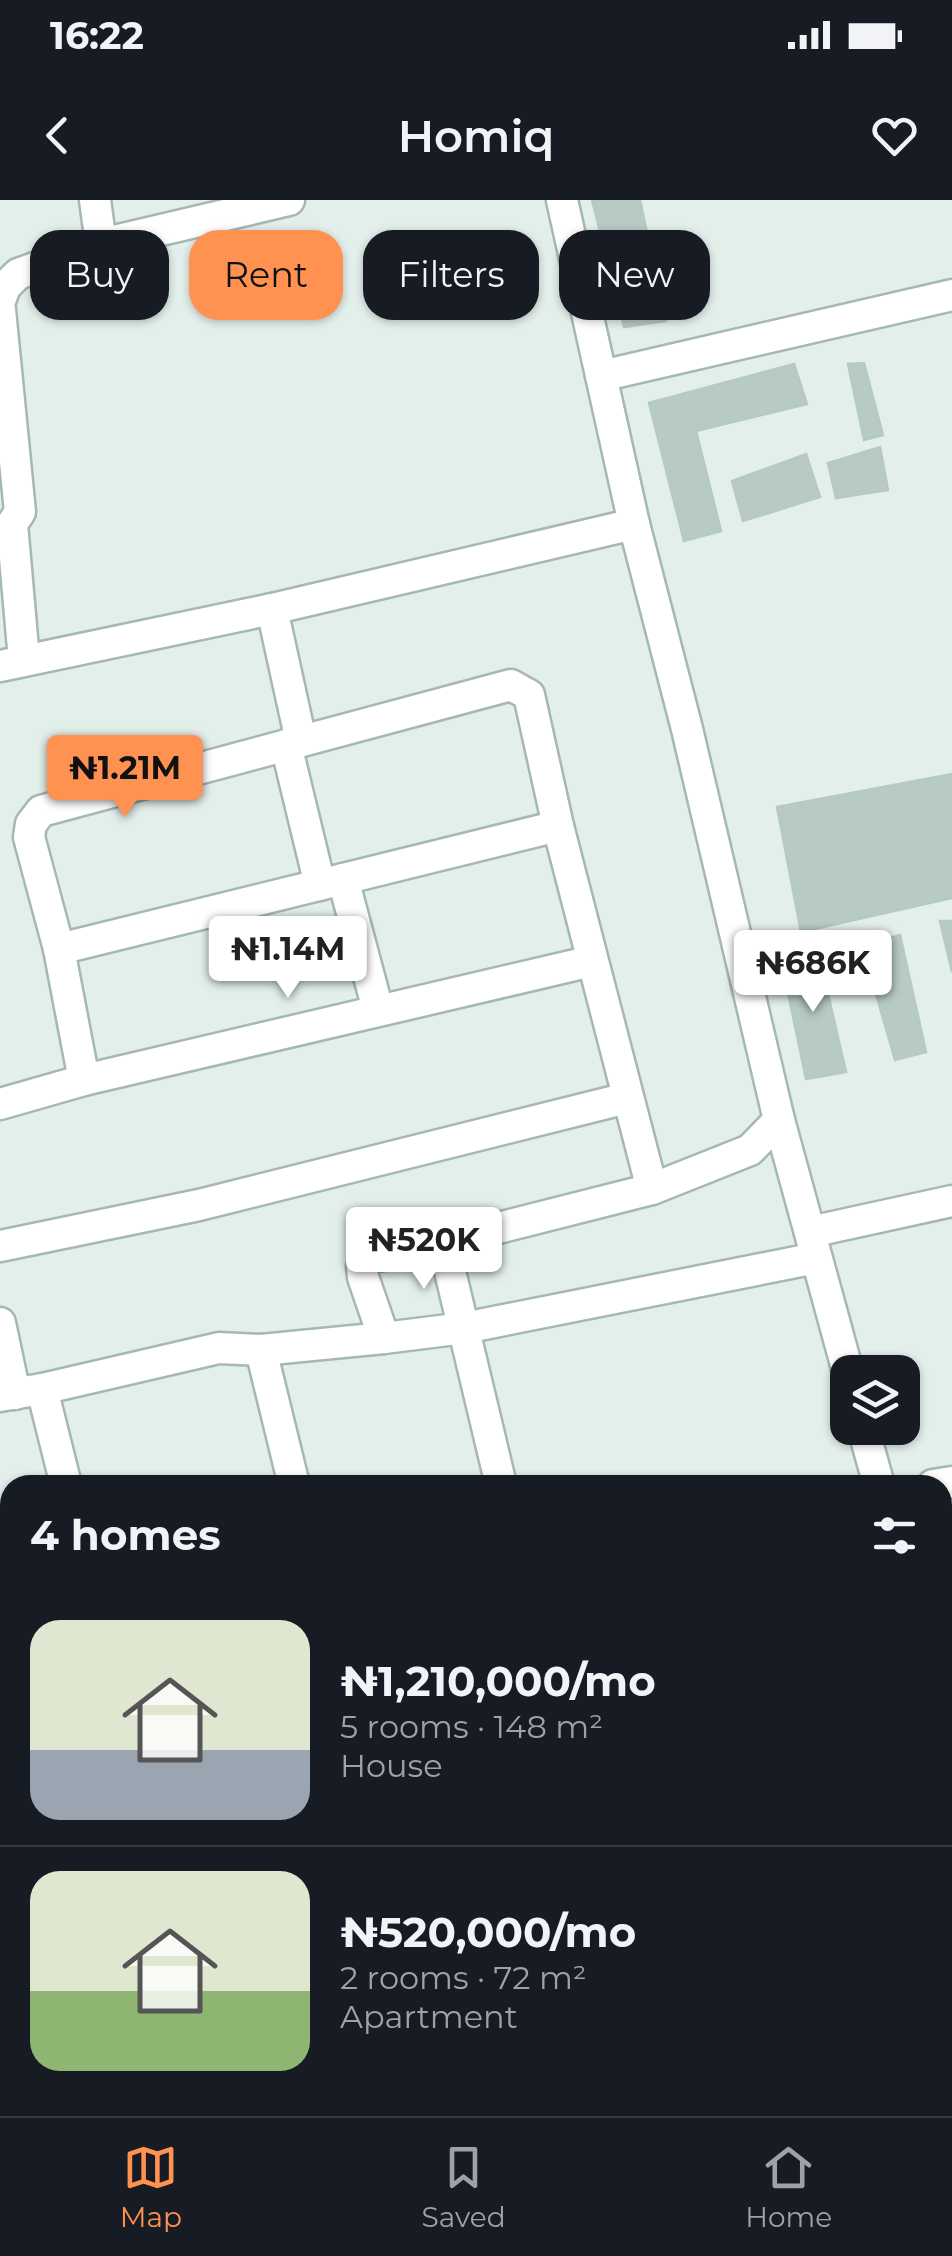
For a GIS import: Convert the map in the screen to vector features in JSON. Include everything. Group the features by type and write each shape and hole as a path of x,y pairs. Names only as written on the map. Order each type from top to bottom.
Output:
{"street":[{"path":"95,200 99,230"},
{"path":"562,200 634,524 780,1120 843,1355"},
{"path":"159,230 278,201"},
{"path":"0,301 5,288 18,274 30,270"},
{"path":"601,376 952,295"},
{"path":"0,310 20,512 6,525 12,663 272,609 634,524"},
{"path":"272,609 294,743 331,882 378,1010"},
{"path":"84,1080 59,949 29,837 41,811 511,685 529,695 558,826 652,1189"},
{"path":"59,949 558,826"},
{"path":"0,1104 84,1080 592,961"},
{"path":"0,1246 199,1205 627,1098"},
{"path":"384,1338 363,1277 362,1267 368,1258 652,1189 750,1150 780,1120"},
{"path":"19,1393 219,1348 261,1350 464,1328 813,1245 952,1201"},
{"path":"443,1242 500,1475"},
{"path":"0,1323 19,1393 61,1475"},
{"path":"261,1350 292,1475"},
{"path":"867,1445 875,1475"}],"building":[{"path":"592,200 640,200 646,230 600,230"},
{"path":"622,320 666,321 624,327"},
{"path":"864,363 883,435 864,440 848,364"},
{"path":"794,364 807,404 696,431 721,531 684,541 649,403"},
{"path":"880,447 888,490 836,498 828,463"},
{"path":"806,454 820,497 743,521 732,481"},
{"path":"952,774 952,898 801,932 777,807"},
{"path":"940,921 952,921 952,972"},
{"path":"900,935 926,1052 895,1060 862,945"},
{"path":"817,946 846,1072 806,1079 781,959"}]}
